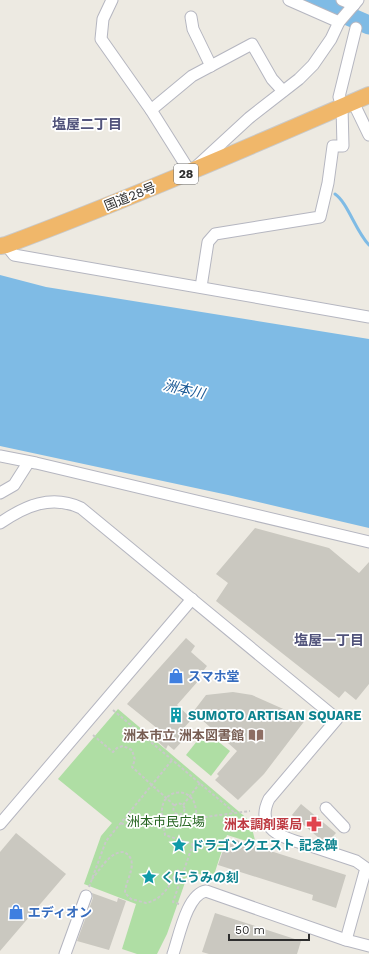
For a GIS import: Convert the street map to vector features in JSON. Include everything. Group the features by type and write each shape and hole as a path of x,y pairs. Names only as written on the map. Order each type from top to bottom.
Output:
{"highway":[{"name":"国道28号","path":"3,246 191,172 369,95"}],"street":[{"path":"112,0 103,19 101,39 151,110 191,172 249,118 283,91 312,65 331,39 339,22 356,2"},
{"path":"289,0 339,22"},
{"path":"342,0 356,2"},
{"path":"191,17 193,29 211,66"},
{"path":"356,28 339,97 347,104 369,135"},
{"path":"151,110 192,76 252,44 272,80 283,91"},
{"path":"201,287 208,242 215,234 320,217 328,184 333,146 342,146 347,104"},
{"path":"3,246 14,255 369,317"},
{"path":"0,456 28,463 36,463 369,542"},
{"path":"0,493 14,485 28,463"},
{"path":"0,523 28,507 47,503 70,503 85,512 337,719 270,799 265,809 268,824 282,837 356,861 366,868 346,940"},
{"path":"0,824 192,599"},
{"path":"326,808 344,827"},
{"path":"173,954 191,902 197,894 206,891 346,940 369,946"},
{"path":"65,954 86,896"}],"path":[{"path":"113,710 173,759 235,813"},
{"path":"93,734 113,752 117,748 123,746 132,750 135,760 132,767 175,806"},
{"path":"173,759 106,841 92,879 109,859 119,852 126,853 132,863 125,893 131,899 146,903 161,896 172,881 176,870 183,872"},
{"path":"175,806 179,804 182,805 200,783"},
{"path":"197,818 195,805 190,796 181,792 176,792 166,798 162,807 165,835 210,850"},
{"path":"175,806 174,812 180,814 184,810 182,805"},
{"path":"120,823 130,827 250,811"},
{"path":"180,904 173,902 193,844"}],"green space":[{"name":"洲本市民広場","path":"118,709 250,821 256,844 227,835 213,878 189,871 167,934 157,954 137,954 122,949 136,904 84,884 101,836 112,823 58,779"},
{"path":"205,731 230,751 211,776 186,755"}],"water":[{"name":"洲本川","path":"0,275 46,287 369,339 369,528 228,495 0,446"}],"building":[{"path":"255,528 329,548 359,573 369,562 369,684 356,700 345,691 339,698 216,601 228,583 216,574"},
{"path":"186,638 195,646 191,652 207,666 197,679 199,680 177,705 192,719 180,732 186,737 174,750 168,745 166,749 152,736 158,729 127,704"},
{"name":"洲本市立 洲本図書館","path":"233,692 252,695 306,719 264,774 238,800 215,780 219,776 217,774 237,751 193,712 206,695"},
{"name":"洲本調剤薬局","path":"301,804 336,833 326,844 292,815"},
{"name":"エディオン","path":"16,833 66,874 0,951 0,852"},
{"path":"233,839 346,875 336,908 312,900 313,895 218,865 226,842 232,844"},
{"path":"92,893 117,902 118,898 126,901 109,950 77,941 93,898"},
{"path":"215,913 301,941 297,954 209,954 202,952"}],"waterway":[{"path":"311,0 369,25"},
{"path":"335,194 340,198 369,245"}],"place":[{"name":"スマホ堂","path":"176,676"},
{"name":"SUMOTO ARTISAN SQUARE","path":"176,715"},
{"name":"洲本市立 洲本図書館","path":"256,735"},
{"name":"洲本調剤薬局","path":"314,824"},
{"name":"ドラゴンクエスト 記念碑","path":"179,845"},
{"name":"くにうみの刻","path":"149,877"},
{"name":"エディオン","path":"16,912"}],"district":[{"name":"塩屋二丁目","path":"87,124"},
{"name":"塩屋一丁目","path":"329,640"}]}
